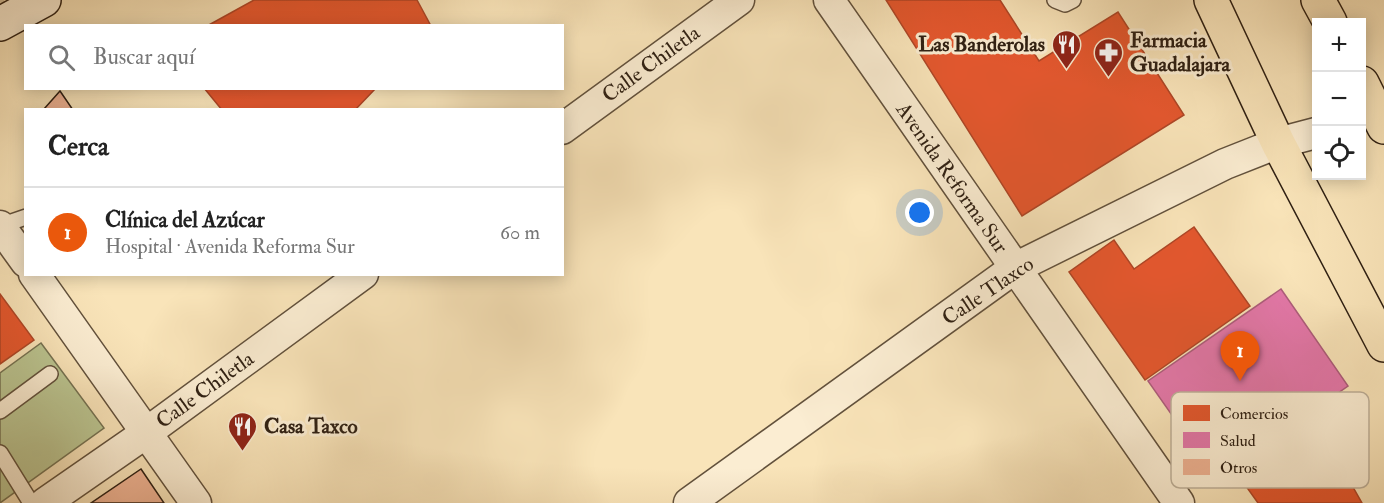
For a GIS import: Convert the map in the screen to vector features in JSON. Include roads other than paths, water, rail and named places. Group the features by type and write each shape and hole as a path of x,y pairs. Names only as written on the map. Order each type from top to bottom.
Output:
{"main road":[{"path":"0,24 44,0"},
{"path":"1211,0 1278,143 1384,345"},
{"path":"1318,0 1328,18"},
{"path":"1366,93 1377,119"}],"street":[{"name":"Calle Chiletla","path":"564,128 739,0"},
{"name":"Avenida Reforma Sur","path":"829,0 1179,503"},
{"name":"Calle Tlaxco","path":"689,503 1015,268 1225,164 1278,143 1312,134"},
{"path":"0,226 24,259"},
{"path":"35,276 196,503"},
{"name":"Calle Chiletla","path":"45,503 146,433 360,276"}],"lane":[{"path":"1055,0 1065,4 1073,0"},
{"path":"0,226 24,218"},
{"path":"0,411 50,374"},
{"path":"0,453 31,503"}],"tunnel":[{"path":"0,2 4,0"}],"place":[{"name":"Las Banderolas","path":"1066,70"},
{"name":"Farmacia Guadalajara","path":"1109,78"},
{"name":"Clínica del Azúcar","path":"1240,381"},
{"name":"Casa Taxco","path":"243,452"}]}
